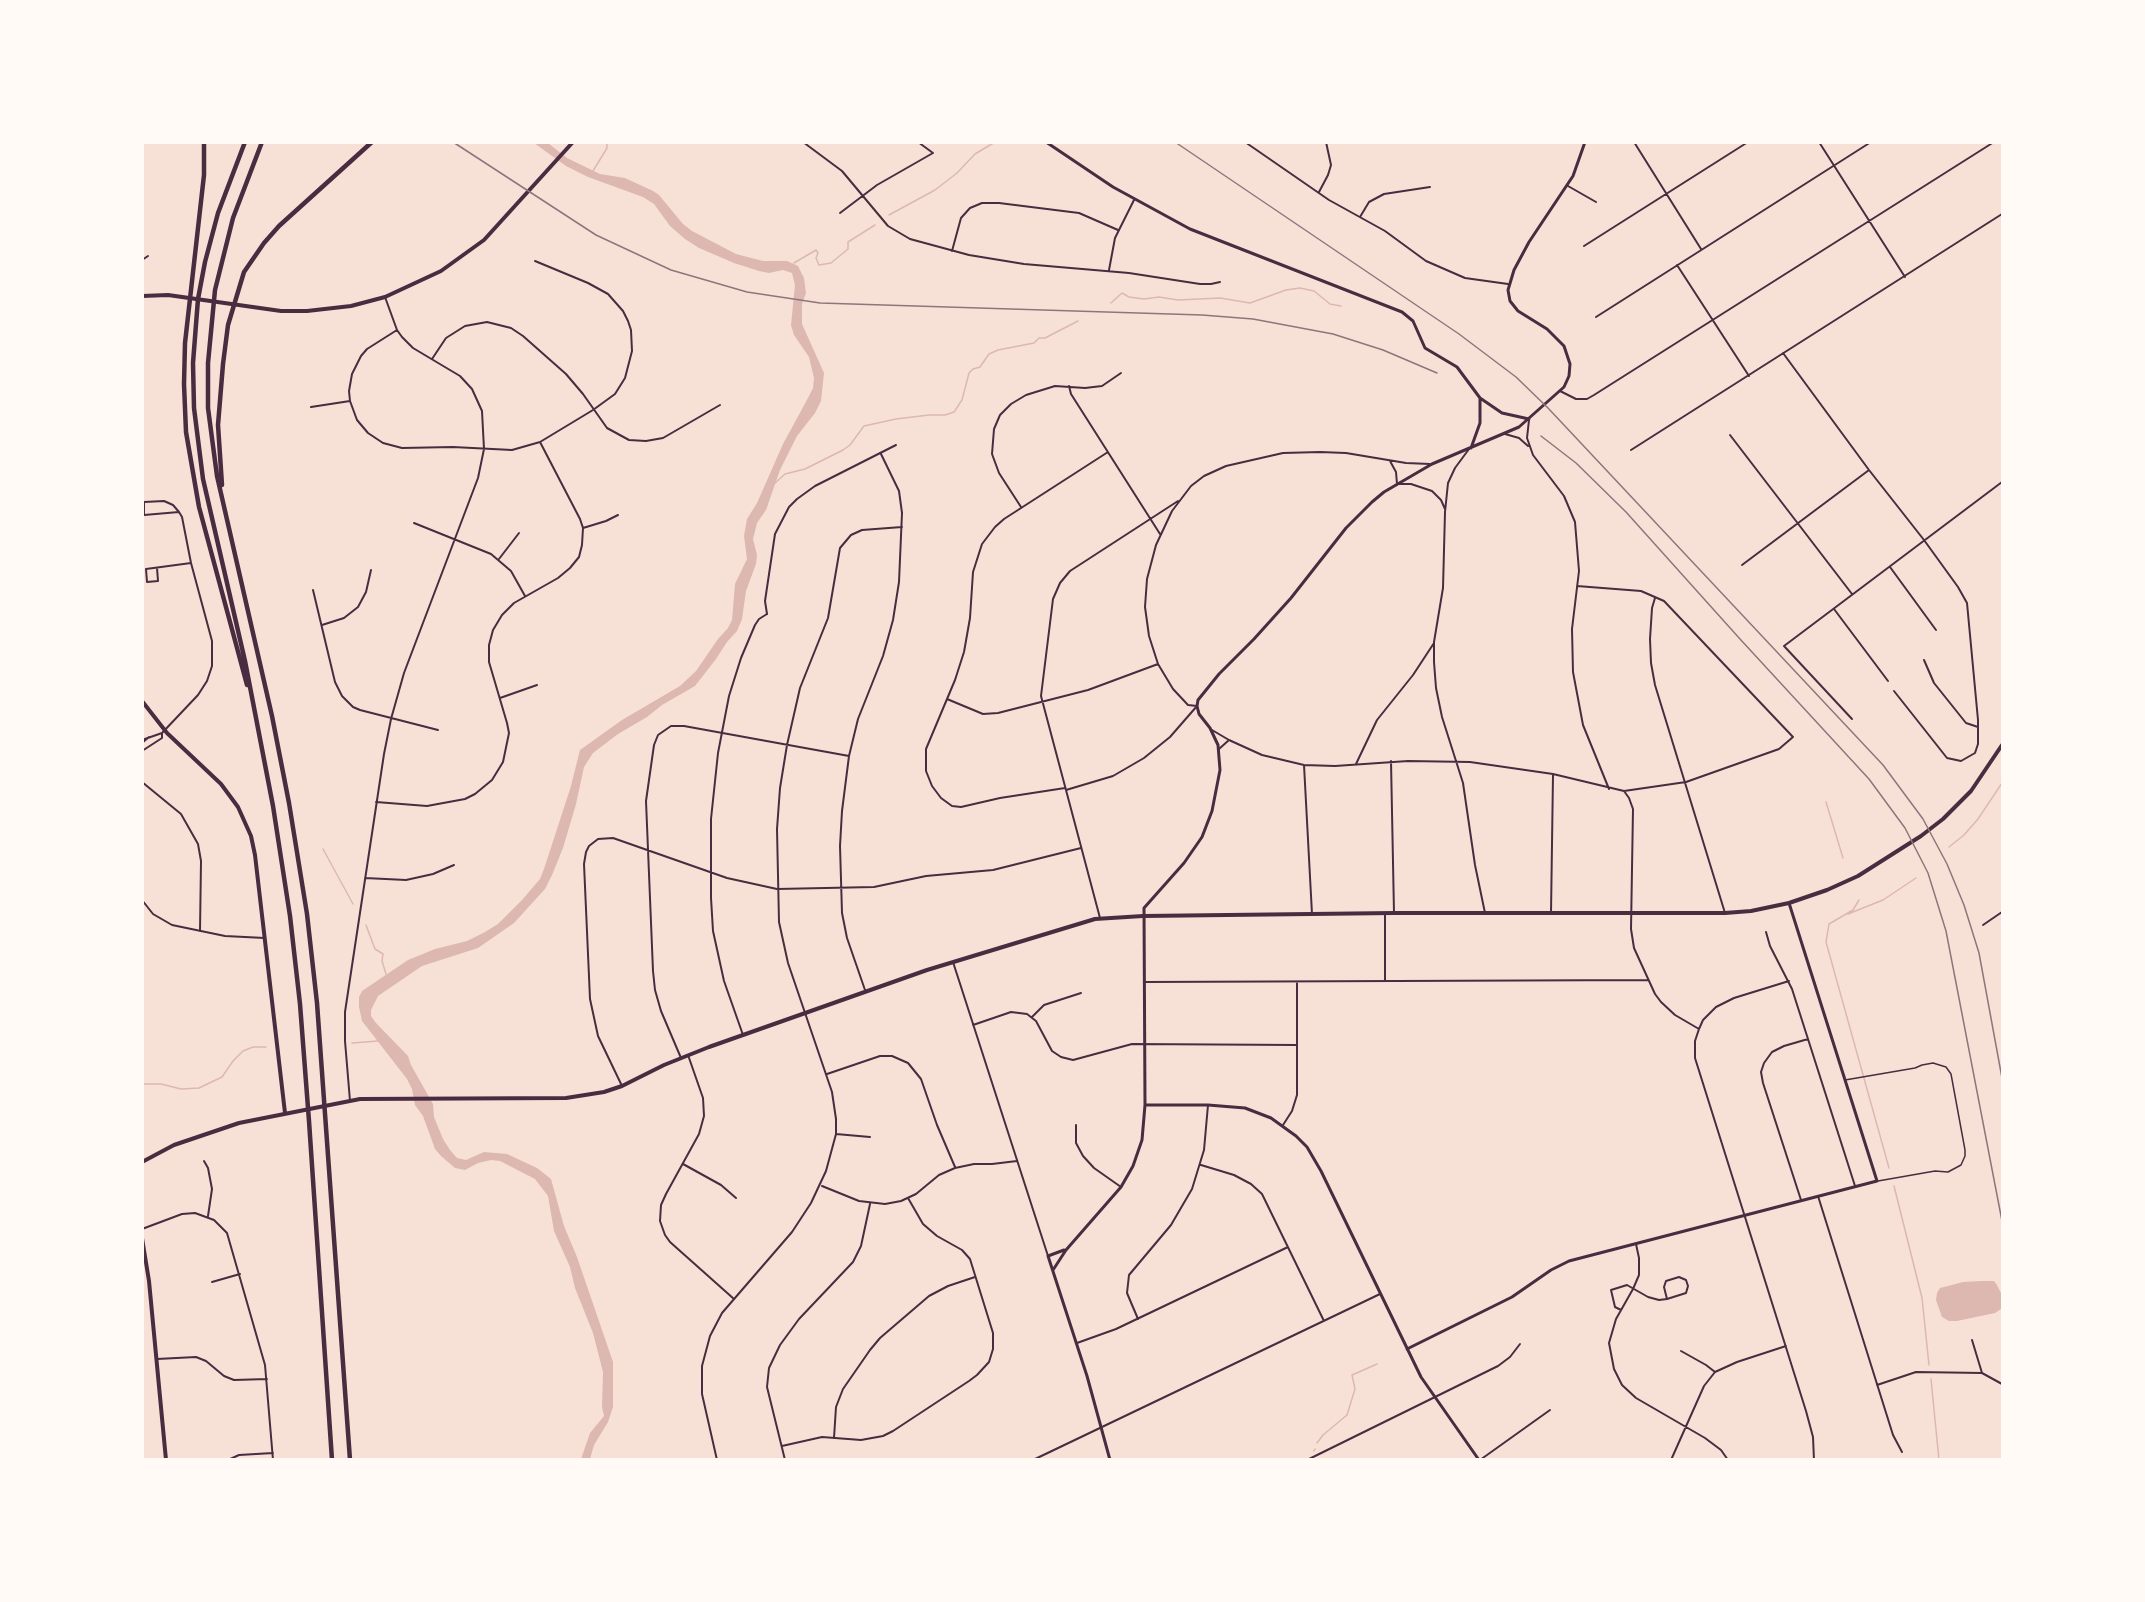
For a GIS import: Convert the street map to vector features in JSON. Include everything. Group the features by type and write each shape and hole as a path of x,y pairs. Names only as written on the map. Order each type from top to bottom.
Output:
{"highway":[{"path":"204,142 204,176 185,342 186,432 199,507 256,719"},
{"path":"245,142 218,213 205,262 197,308 193,384 196,431 202,478 245,661 273,806 290,916 309,1121 332,1460"},
{"path":"262,142 226,242 215,290 208,363 208,408 213,454 261,663 289,803 313,960 351,1460"},
{"path":"223,502 219,425 223,364 228,325 244,272 279,226 372,142"}],"main road":[{"path":"142,296 174,296 281,311 307,311 351,306 385,297 433,276 468,253 519,204 573,142"},
{"path":"142,701 163,731 221,784 238,807 246,823 255,855 285,1113"},
{"path":"142,1162 194,1137 239,1123 350,1101 376,1098 578,1097 622,1086 688,1055 743,1035 953,962 1080,922 1100,918 1385,913 1725,913 1751,911 1789,903 1841,884 1899,852 1943,819 1971,791 2002,745"},
{"path":"142,1239 147,1263 166,1460"}],"street":[{"path":"803,142 842,171 888,226 910,239 952,251 1024,264 1109,271 1200,284 1220,282"},
{"path":"840,213 877,185 933,153 918,142"},
{"path":"1046,142 1134,200 1205,235 1402,312 1413,321 1425,348 1457,367 1480,398 1502,413 1529,419"},
{"path":"1245,142 1319,192 1359,217 1375,224 1440,269 1479,281 1508,284"},
{"path":"1319,192 1331,165 1326,142"},
{"path":"1108,452 995,526 978,554 973,572 968,635 955,680 928,741 925,764 932,786 941,798 952,806 961,807 1000,798 1065,789 1113,776 1144,758 1170,737 1197,706 1206,689 1291,598 1357,515 1384,492 1432,464 1504,434 1529,419 1560,391 1567,382 1570,370 1564,346 1554,335 1513,306 1508,296 1508,284 1528,242 1568,186 1585,142"},
{"path":"1634,142 1701,250"},
{"path":"1584,246 1748,142"},
{"path":"1820,142 1905,277"},
{"path":"1596,316 1871,142"},
{"path":"1560,391 1576,399 1587,399 1994,142"},
{"path":"1568,186 1596,202"},
{"path":"1359,217 1369,202 1384,194 1430,187"},
{"path":"1109,271 1113,244 1134,200"},
{"path":"952,251 961,218 970,208 982,203 1079,213 1118,230"},
{"path":"1631,450 2002,214"},
{"path":"142,261 148,256"},
{"path":"397,330 374,343 361,356 352,374 350,401 353,412 362,427 383,443 402,448 453,447 512,450 540,442 615,394 629,369 632,340 628,321 616,303 598,287 535,261"},
{"path":"1677,265 1749,376"},
{"path":"350,1101 344,1025 376,802 391,719 404,673 478,478 484,449 484,419 476,396 460,376 413,348 397,330 385,297"},
{"path":"432,359 446,338 465,326 481,322 504,325 523,336 566,374 583,394 601,422 613,433 629,440 646,441 669,435 720,405"},
{"path":"1784,353 1869,470 1924,540 1967,603 1978,727 1978,744 1975,753 1966,759 1947,758 1894,691"},
{"path":"1021,507 994,462 992,442 996,422 1005,409 1016,400 1055,386 1085,388 1102,386 1121,373"},
{"path":"1069,386 1071,394 1160,534"},
{"path":"1480,398 1480,423 1470,448 1451,475 1445,512 1443,588 1434,642 1438,700 1457,761 1467,805 1475,865 1485,913"},
{"path":"311,407 350,401"},
{"path":"1528,446 1529,419"},
{"path":"1504,434 1519,438 1528,446 1538,463 1564,496 1572,513 1579,550 1571,642 1575,689 1583,725 1609,789"},
{"path":"1730,435 1852,594"},
{"path":"376,802 412,806 441,804 465,799 484,788 499,770 508,743 507,723 489,662 491,637 502,615 514,603 565,573 575,563 582,545 583,528 540,442"},
{"path":"743,1035 724,981 711,913 712,808 729,696 755,625 767,614 765,601 773,543 782,517 797,499 815,486 896,445"},
{"path":"1197,706 1188,705 1173,689 1158,664 1147,624 1145,592 1152,556 1160,534 1180,500 1195,482 1214,470 1263,456 1320,452 1346,453 1390,461 1432,464"},
{"path":"866,993 845,931 841,888 842,811 849,756 863,704 883,656 893,620 899,582 902,513 898,490 881,453"},
{"path":"1390,461 1396,472 1397,484"},
{"path":"1742,565 1869,470"},
{"path":"1852,719 1784,646 2002,482"},
{"path":"1397,484 1412,484 1432,491 1441,500 1445,512"},
{"path":"1100,918 1041,696 1053,599 1060,583 1077,566 1180,500"},
{"path":"142,742 163,731 202,689 212,666 212,641 191,563 182,517 179,512 173,505 164,501 144,502 144,515 179,512"},
{"path":"583,528 618,515"},
{"path":"414,523 482,549 499,559 511,571 525,596"},
{"path":"717,1460 702,1394 702,1366 710,1336 722,1313 792,1232 821,1185 836,1134 835,1106 827,1074 784,949 779,922 778,811 787,745 800,688 828,618 840,548 846,539 862,530 902,527"},
{"path":"499,559 519,533"},
{"path":"157,568 158,581 147,582 146,569 191,563"},
{"path":"1890,567 1936,630"},
{"path":"322,625 344,618 358,607 366,592 371,570"},
{"path":"1210,728 1229,740 1262,755 1305,765 1457,761 1553,774 1624,791 1686,782 1779,749 1793,737 1672,608 1656,597 1633,590 1577,586"},
{"path":"313,590 335,682 342,696 353,707 360,710 438,730"},
{"path":"1656,597 1652,608 1651,663 1658,697 1725,913"},
{"path":"1834,608 1888,681"},
{"path":"1356,764 1377,720 1413,675 1434,642"},
{"path":"1924,660 1934,683 1966,723 1978,727"},
{"path":"947,699 975,711 990,714 1097,687 1158,664"},
{"path":"500,698 537,685"},
{"path":"1053,1270 1066,1250 1120,1187 1133,1166 1142,1140 1145,1105 1144,908 1184,863 1202,837 1212,811 1219,779 1221,761 1219,749 1210,728 1199,714 1197,706"},
{"path":"681,1058 661,1011 656,990 646,808 656,739 666,728 676,725 849,756"},
{"path":"142,751 162,738 163,731"},
{"path":"1219,749 1229,740"},
{"path":"1391,761 1394,913"},
{"path":"1305,765 1312,914"},
{"path":"1551,913 1553,774"},
{"path":"142,782 181,814 198,844 201,861 200,931"},
{"path":"1624,791 1632,809 1631,914 1634,948 1655,994 1667,1009 1699,1029"},
{"path":"622,1086 598,1036 591,1009 584,864 586,852 592,842 608,837 740,882 777,889 874,887 926,876 993,870 1081,848"},
{"path":"365,878 406,880 432,874 454,865"},
{"path":"142,900 153,914 162,920 200,931 238,937 265,938"},
{"path":"1407,1349 1512,1297 1559,1265 1877,1181 1789,903"},
{"path":"1983,925 2002,912"},
{"path":"1385,913 1385,981"},
{"path":"1766,932 1770,946 1789,981 1855,1186"},
{"path":"953,962 1077,1343 1110,1460"},
{"path":"1144,982 1648,980"},
{"path":"1789,981 1725,1002 1709,1013 1699,1029 1694,1050 1697,1068 1810,1424 1814,1460"},
{"path":"1283,1125 1296,1101 1297,982"},
{"path":"1032,1017 1044,1005 1081,993"},
{"path":"973,1025 1011,1012 1022,1012 1032,1017 1047,1046 1056,1054 1067,1059 1079,1059 1128,1045 1297,1045"},
{"path":"1801,1200 1761,1072 1764,1062 1772,1052 1808,1039"},
{"path":"688,1055 704,1107 699,1134 662,1205 660,1221 662,1228 676,1248 734,1299"},
{"path":"827,1074 880,1056 892,1056 908,1063 921,1079 936,1125 955,1168"},
{"path":"1145,1105 1208,1105 1245,1108 1283,1125 1296,1136 1315,1158 1421,1377 1480,1460 1550,1410"},
{"path":"1138,1318 1127,1293 1129,1275 1179,1214 1192,1189 1201,1165 1207,1137 1208,1105"},
{"path":"1076,1125 1076,1143 1083,1156 1094,1168 1120,1187"},
{"path":"836,1134 870,1137"},
{"path":"204,1161 208,1168 212,1189 208,1216"},
{"path":"821,1185 870,1204 885,1204 908,1198 939,1175 955,1168 974,1164 1017,1161"},
{"path":"683,1164 721,1185 736,1198"},
{"path":"1201,1165 1234,1174 1257,1188 1266,1201 1324,1321"},
{"path":"1818,1196 1893,1435 1902,1452"},
{"path":"782,1446 812,1438 861,1440 893,1431 977,1375 985,1366 993,1349 993,1333 966,1254 923,1224 908,1198"},
{"path":"785,1460 767,1387 769,1368 780,1345 799,1319 853,1262 861,1246 870,1204"},
{"path":"142,1229 182,1214 195,1213 208,1216 227,1233 262,1352 267,1379 273,1460"},
{"path":"1636,1244 1639,1267 1634,1289 1613,1326 1609,1343 1611,1360 1617,1377 1636,1398 1713,1444 1728,1460"},
{"path":"1077,1343 1106,1334 1288,1246"},
{"path":"1048,1256 1066,1250"},
{"path":"212,1282 240,1274"},
{"path":"834,1438 836,1407 843,1389 875,1344 928,1296 975,1277"},
{"path":"1621,1311 1615,1307 1611,1290 1627,1286 1655,1300 1667,1299 1686,1293 1688,1286 1686,1280 1679,1277 1666,1281 1664,1287 1667,1299"},
{"path":"1033,1460 1380,1293"},
{"path":"1972,1341 1982,1373"},
{"path":"1307,1460 1505,1362 1520,1344"},
{"path":"1671,1460 1704,1386 1715,1372 1737,1362 1786,1346"},
{"path":"1681,1351 1715,1372"},
{"path":"157,1359 196,1357 234,1380 267,1379"},
{"path":"1877,1385 1916,1372 1982,1373 2002,1384"},
{"path":"228,1460 239,1455 273,1453"}],"lane":[{"path":"1845,1080 1933,1063 1942,1064 1949,1070 1964,1141 1965,1156 1961,1166 1948,1172 1935,1171 1877,1181"}],"shaded area":[{"path":"534,143 548,143 567,158 600,174 625,178 653,191 692,231 736,254 763,261 787,261 798,266 804,278 806,293 802,304 802,324 824,373 821,401 815,413 797,436 780,470 766,510 757,523 753,539 757,555 756,564 746,591 742,619 737,631 695,686 662,705 593,753 584,767 563,848 552,875 545,889 514,923 478,948 422,966 378,996 371,1010 371,1016 376,1023 408,1056 433,1104 434,1117 443,1139 457,1158 466,1160 484,1152 507,1154 537,1168 551,1179 564,1226 613,1362 613,1407 608,1422 594,1445 590,1459 581,1459 590,1433 604,1416 603,1372 593,1333 575,1288 570,1267 554,1231 548,1196 535,1179 500,1161 491,1160 478,1163 465,1170 455,1168 441,1156 435,1149 423,1116 415,1105 412,1089 407,1079 362,1021 359,997 362,991 408,960 435,949 467,941 485,932 498,924 522,900 540,879 544,869 571,786 580,750 622,720 680,686 696,671 728,628 732,620 735,584 747,559 744,536 747,519 813,388 814,378 809,357 794,335 791,325 795,285 792,273 783,270 769,273 759,271 699,248 670,226 654,204 643,197 588,177 566,166"},
{"path":"1994,1281 2002,1295 2001,1309 1995,1313 1957,1321 1949,1321 1942,1317 1936,1300 1940,1288 1963,1282"}],"waterway":[{"path":"593,171 607,148 607,142"},
{"path":"889,215 935,190 957,173 975,154 995,142"},
{"path":"794,263 816,250 819,265 831,263 848,249 848,242 875,225"},
{"path":"1111,303 1122,293 1129,297 1144,299 1159,297 1178,300 1220,298 1250,303 1286,290 1300,288 1314,291 1330,304 1341,306"},
{"path":"774,484 785,474 805,469 843,450 850,445 864,426 896,419 945,415 954,412 962,400 969,373 980,367 989,354 1034,343 1039,338 1045,338 1078,321"},
{"path":"1949,847 1978,819 2002,783"},
{"path":"1826,802 1843,858"},
{"path":"323,849 353,904"},
{"path":"1848,914 1883,900 1916,878"},
{"path":"1859,900 1853,910 1829,924 1826,942 1889,1168"},
{"path":"366,925 375,949 383,954 382,961 386,974"},
{"path":"352,1043 378,1041"},
{"path":"142,1084 161,1084 181,1089 199,1088 222,1077 243,1051 253,1047 266,1047"},
{"path":"1894,1186 1922,1298 1929,1365"},
{"path":"1317,1443 1347,1415 1355,1389 1352,1375 1377,1364"},
{"path":"1931,1379 1939,1460"}],"railway":[{"path":"453,142 596,235 671,270 747,292 820,303 1202,315 1253,319 1333,334 1383,350 1437,373"},
{"path":"1175,142 1459,334 1516,377 1548,408 1883,765 1923,819 1947,864 1964,905 1979,953 2002,1078"},
{"path":"1541,436 1576,463 1626,512 1869,779 1905,828 1928,873 1946,931 2002,1221"}]}
